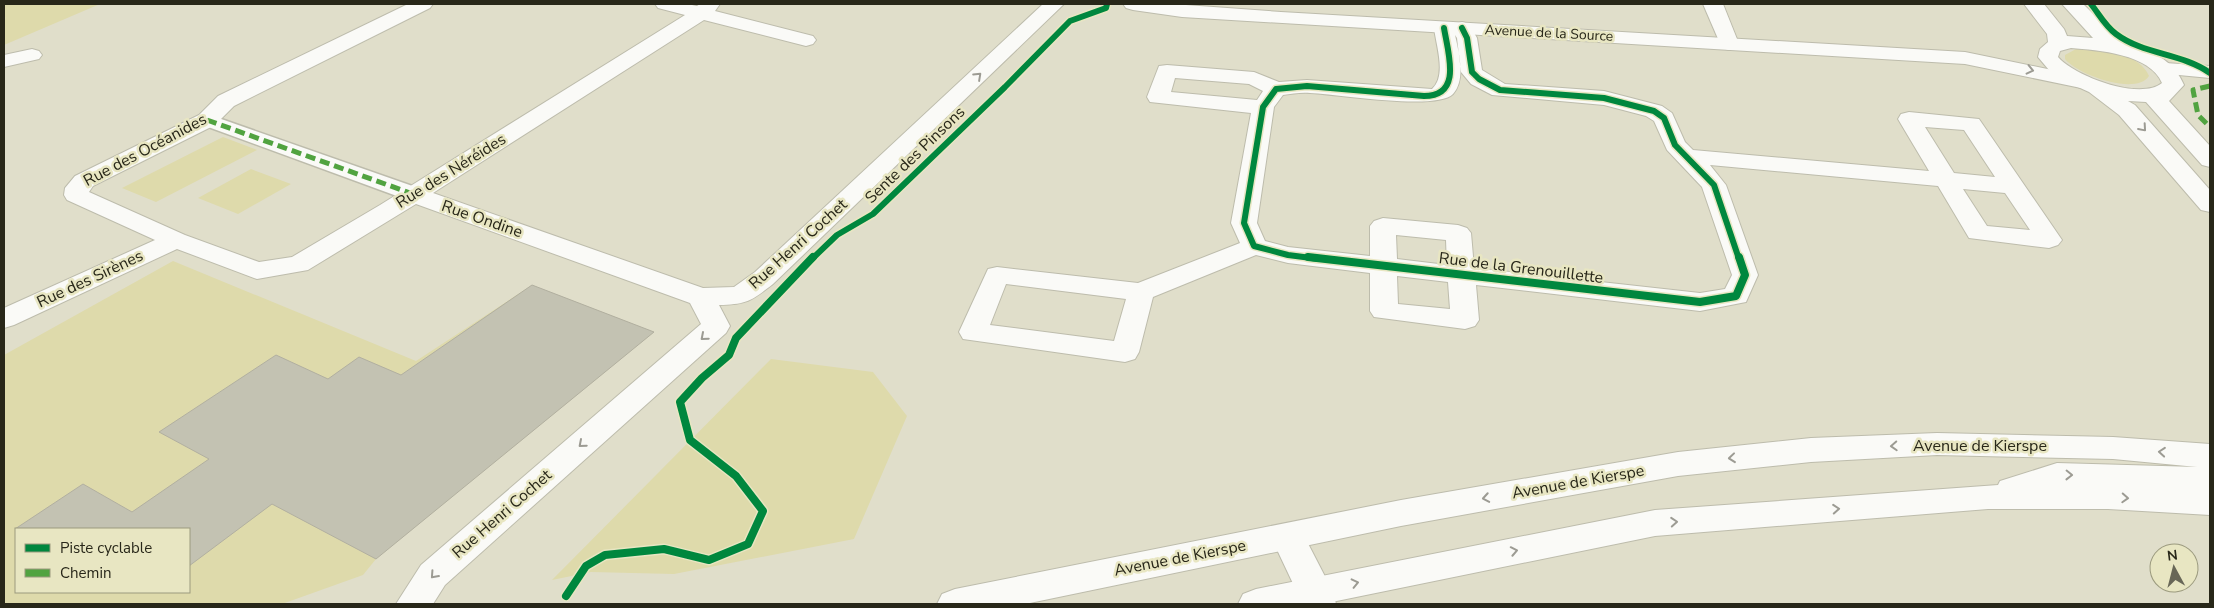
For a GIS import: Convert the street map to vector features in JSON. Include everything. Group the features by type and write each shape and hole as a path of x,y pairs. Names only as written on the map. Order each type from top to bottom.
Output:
{"street":[{"name":"Rue des Océanides","path":"176,240 76,195 77,188 84,181 207,120 226,101 423,4"},
{"path":"666,4 706,8 806,40"},
{"name":"Rue Henri Cochet","path":"414,604 433,575 716,326 701,297 740,296 764,278 1054,4"},
{"name":"Avenue de la Source","path":"1134,4 1182,11 1965,58 2020,68 2134,94 2165,81"},
{"path":"1713,4 1729,44"},
{"path":"2034,4 2057,33 2048,57 2054,65 2116,100 2127,110 2210,205"},
{"path":"2072,4 2102,35 2123,49 2150,60 2165,81"},
{"name":"Rue des Néréides","path":"176,240 257,271 299,264 414,194 706,8"},
{"path":"1141,292 1125,352 973,332 998,274 1141,292 1254,246 1244,223 1270,98 1307,86 1424,96 1439,95 1444,90 1450,76 1453,28"},
{"path":"1453,28 1468,38 1472,72 1479,79"},
{"name":"Avenue de la Source","path":"1965,58 2087,42 2123,49"},
{"path":"4,61 32,54"},
{"path":"2165,81 2210,72"},
{"name":"Rue de la Grenouillette","path":"1254,246 1288,255 1700,302 1736,296 1745,275 1714,186 1675,145 1664,118 1654,111 1604,98 1500,90 1479,79 1450,76"},
{"path":"2165,81 2157,101 2210,160"},
{"path":"1909,119 1972,124 2049,240 1978,232 1946,180 1909,119"},
{"name":"Rue Ondine","path":"207,120 701,297"},
{"path":"1686,156 2013,186"},
{"name":"Rue de la Grenouillette","path":"1383,226 1458,233 1465,320 1384,311 1384,266 1383,226"},
{"name":"Rue des Sirènes","path":"4,319 176,240"},
{"name":"Avenue de Kierspe","path":"955,604 1401,513 1678,464 1811,450 1946,444 2113,448 2210,456"},
{"path":"1988,497 2056,475 2210,479"},
{"path":"1256,604 1316,598 1401,572 1655,523 1988,497 2108,497 2210,502"},
{"path":"1288,537 1316,598"}],"shaded area":[{"path":"4,4 100,4 4,45 4,19 6,18 4,17"},
{"path":"2087,48 2123,55 2138,63 2149,76 2142,82 2120,84 2094,77 2065,59 2065,55 2076,49"},
{"path":"223,137 257,150 156,202 122,188"},
{"path":"251,169 291,184 238,214 198,198"},
{"path":"173,261 416,361 532,285 654,332 376,559 363,575 282,604 4,604 4,355"},
{"path":"771,359 873,372 907,416 854,539 674,574 591,572 552,580"}],"building":[{"path":"532,285 654,332 376,559 272,504 190,565 190,528 17,528 83,484 132,512 209,459 159,432 276,355 328,379 359,357 401,375"}],"marked path":[{"path":"2210,86 2193,90 2198,115 2210,127"},
{"path":"207,120 413,194"}],"cycle path":[{"name":"Sente des Pinsons","path":"566,596 586,566 605,555 664,549 709,560 748,544 763,511 736,476 690,440 680,402 702,378 729,355 736,338 806,264 837,235 873,214 1005,87 1070,21 1106,8 1107,4"},
{"path":"2091,4 2106,25 2118,36 2140,47 2189,61 2210,73"},
{"path":"1444,28 1450,73 1449,82 1438,95 1424,96 1307,86 1276,89 1263,107 1244,223 1254,246 1288,255 1700,302 1736,296 1745,275 1714,185 1675,145 1664,118 1654,111 1604,98 1500,90 1479,79 1472,72 1467,38 1462,28"}]}
